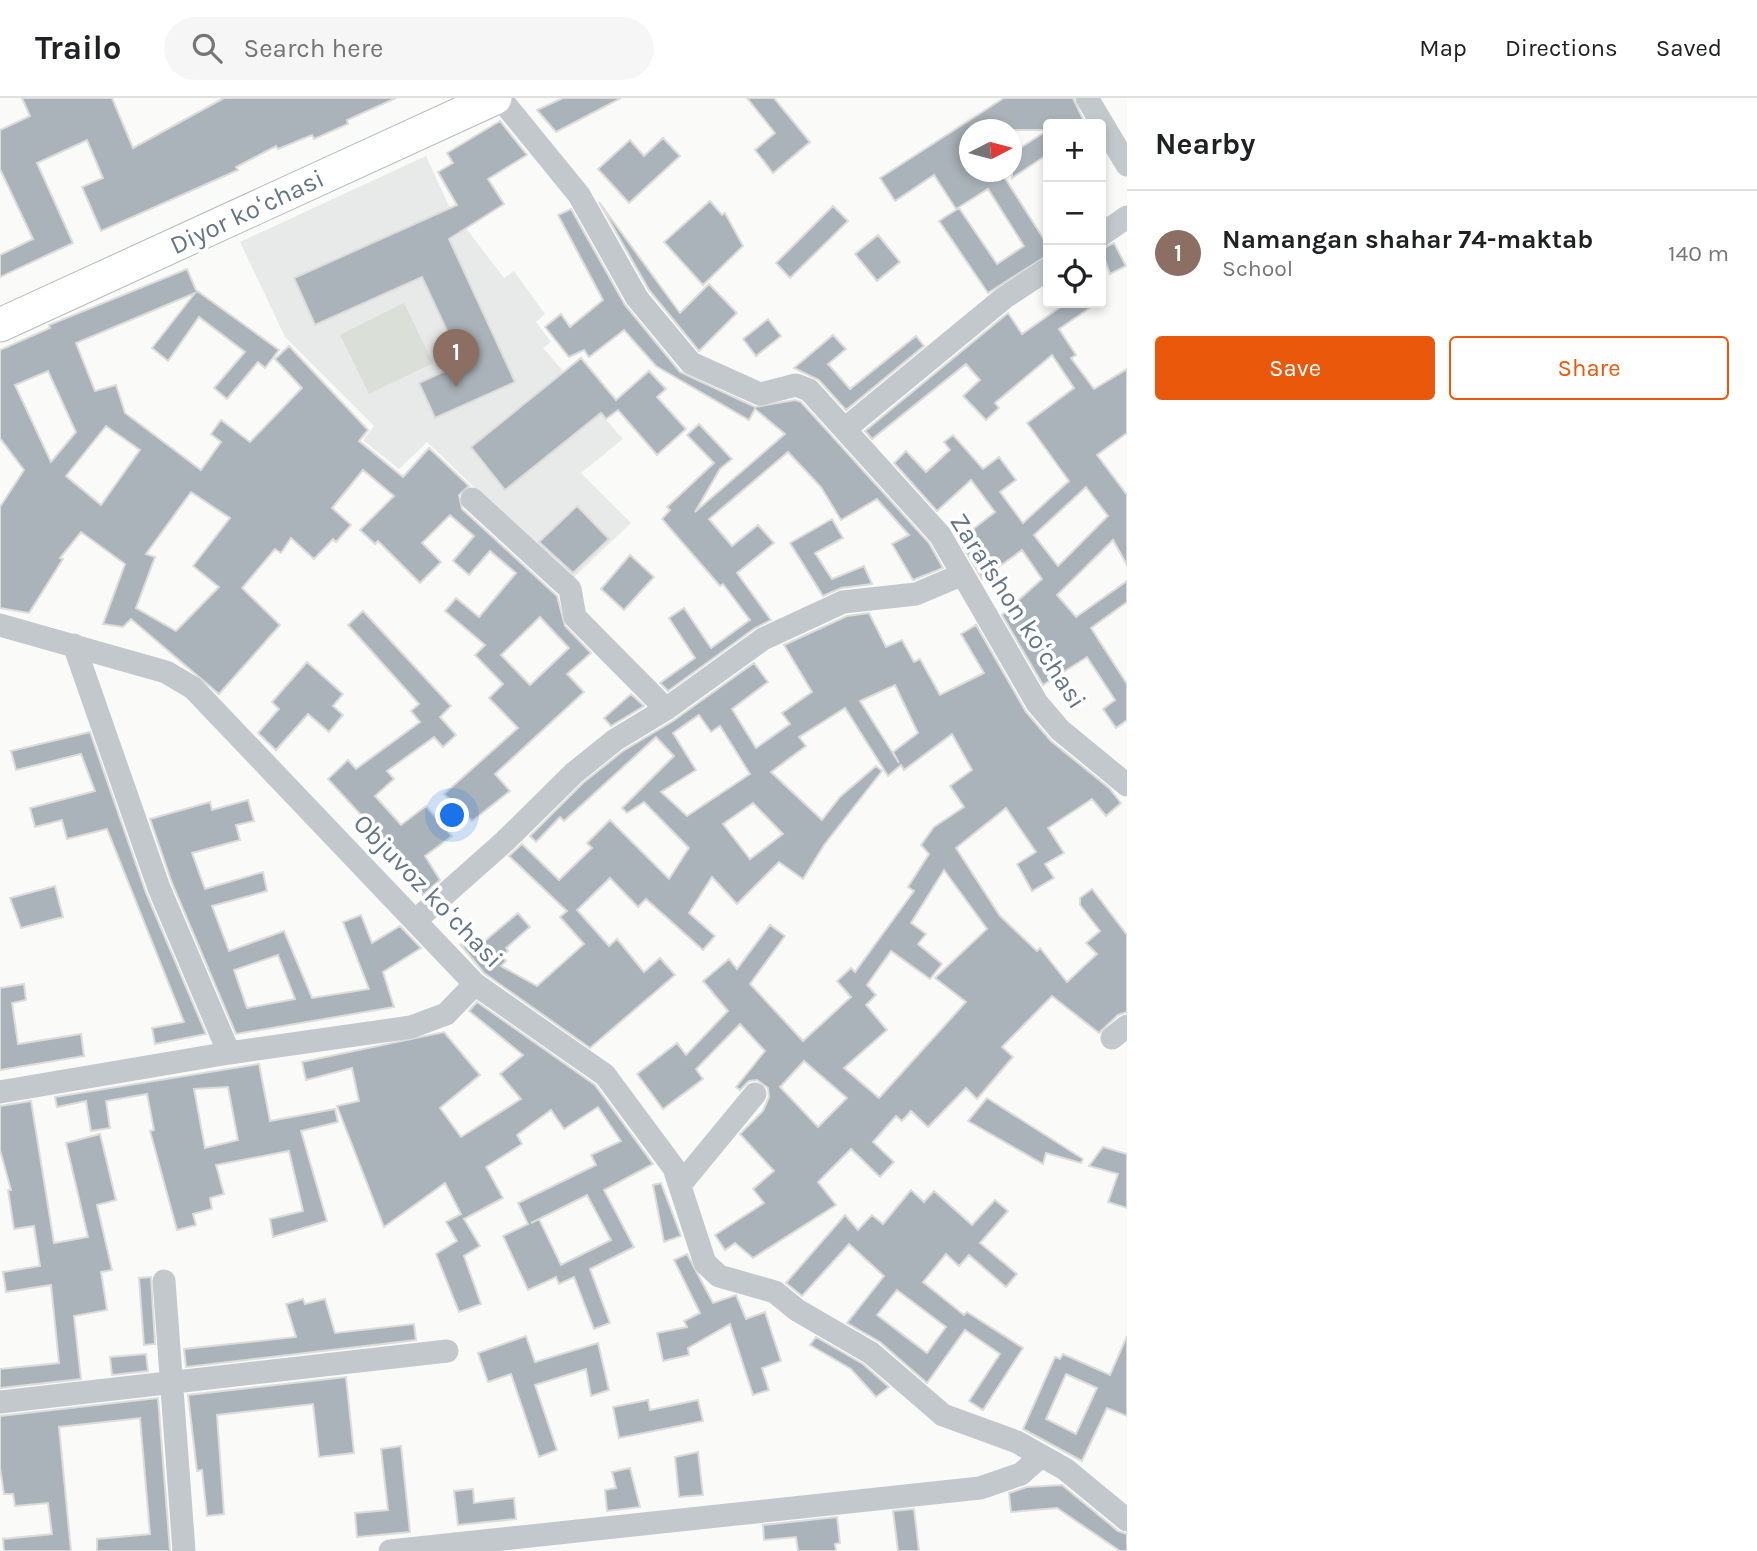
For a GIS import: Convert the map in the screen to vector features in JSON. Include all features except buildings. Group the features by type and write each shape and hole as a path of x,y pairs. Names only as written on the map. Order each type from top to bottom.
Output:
{"main road":[{"name":"Diyor koʻchasi","path":"0,326 495,98"}],"street":[{"name":"Zarafshon koʻchasi","path":"500,98 579,195 637,298 691,363 760,394 796,385 809,390 940,535 1037,703 1060,730 1127,785"},
{"path":"1087,98 1127,165"},
{"path":"1106,231 1127,217"},
{"path":"846,428 1004,298 1043,272"},
{"path":"472,499 570,589 575,617 666,709"},
{"path":"416,920 505,841 574,773 615,740 666,709 763,639 843,602 916,594 961,575"},
{"name":"Objuvoz koʻchasi","path":"0,625 166,672 193,688 475,984 605,1075 674,1168 705,1263 719,1276 775,1293 797,1310 871,1353 943,1415 1017,1442 1065,1469 1127,1520"},
{"path":"74,645 159,888 229,1054"},
{"path":"0,1092 411,1027 446,1014 475,984"},
{"path":"680,1185 755,1094"},
{"path":"164,1281 184,1551"},
{"path":"0,1402 447,1351"},
{"path":"390,1551 980,1488 1021,1474 1041,1456"}],"shaded area":[{"path":"426,156 449,206 504,278 514,271 545,314 536,322 551,342 543,348 623,439 581,473 631,523 571,580 427,442 399,469 363,440 374,426 285,337 240,242"},
{"path":"404,303 433,363 369,394 340,335"}],"place":[{"name":"Namangan shahar 74-maktab","path":"456,387"}]}
